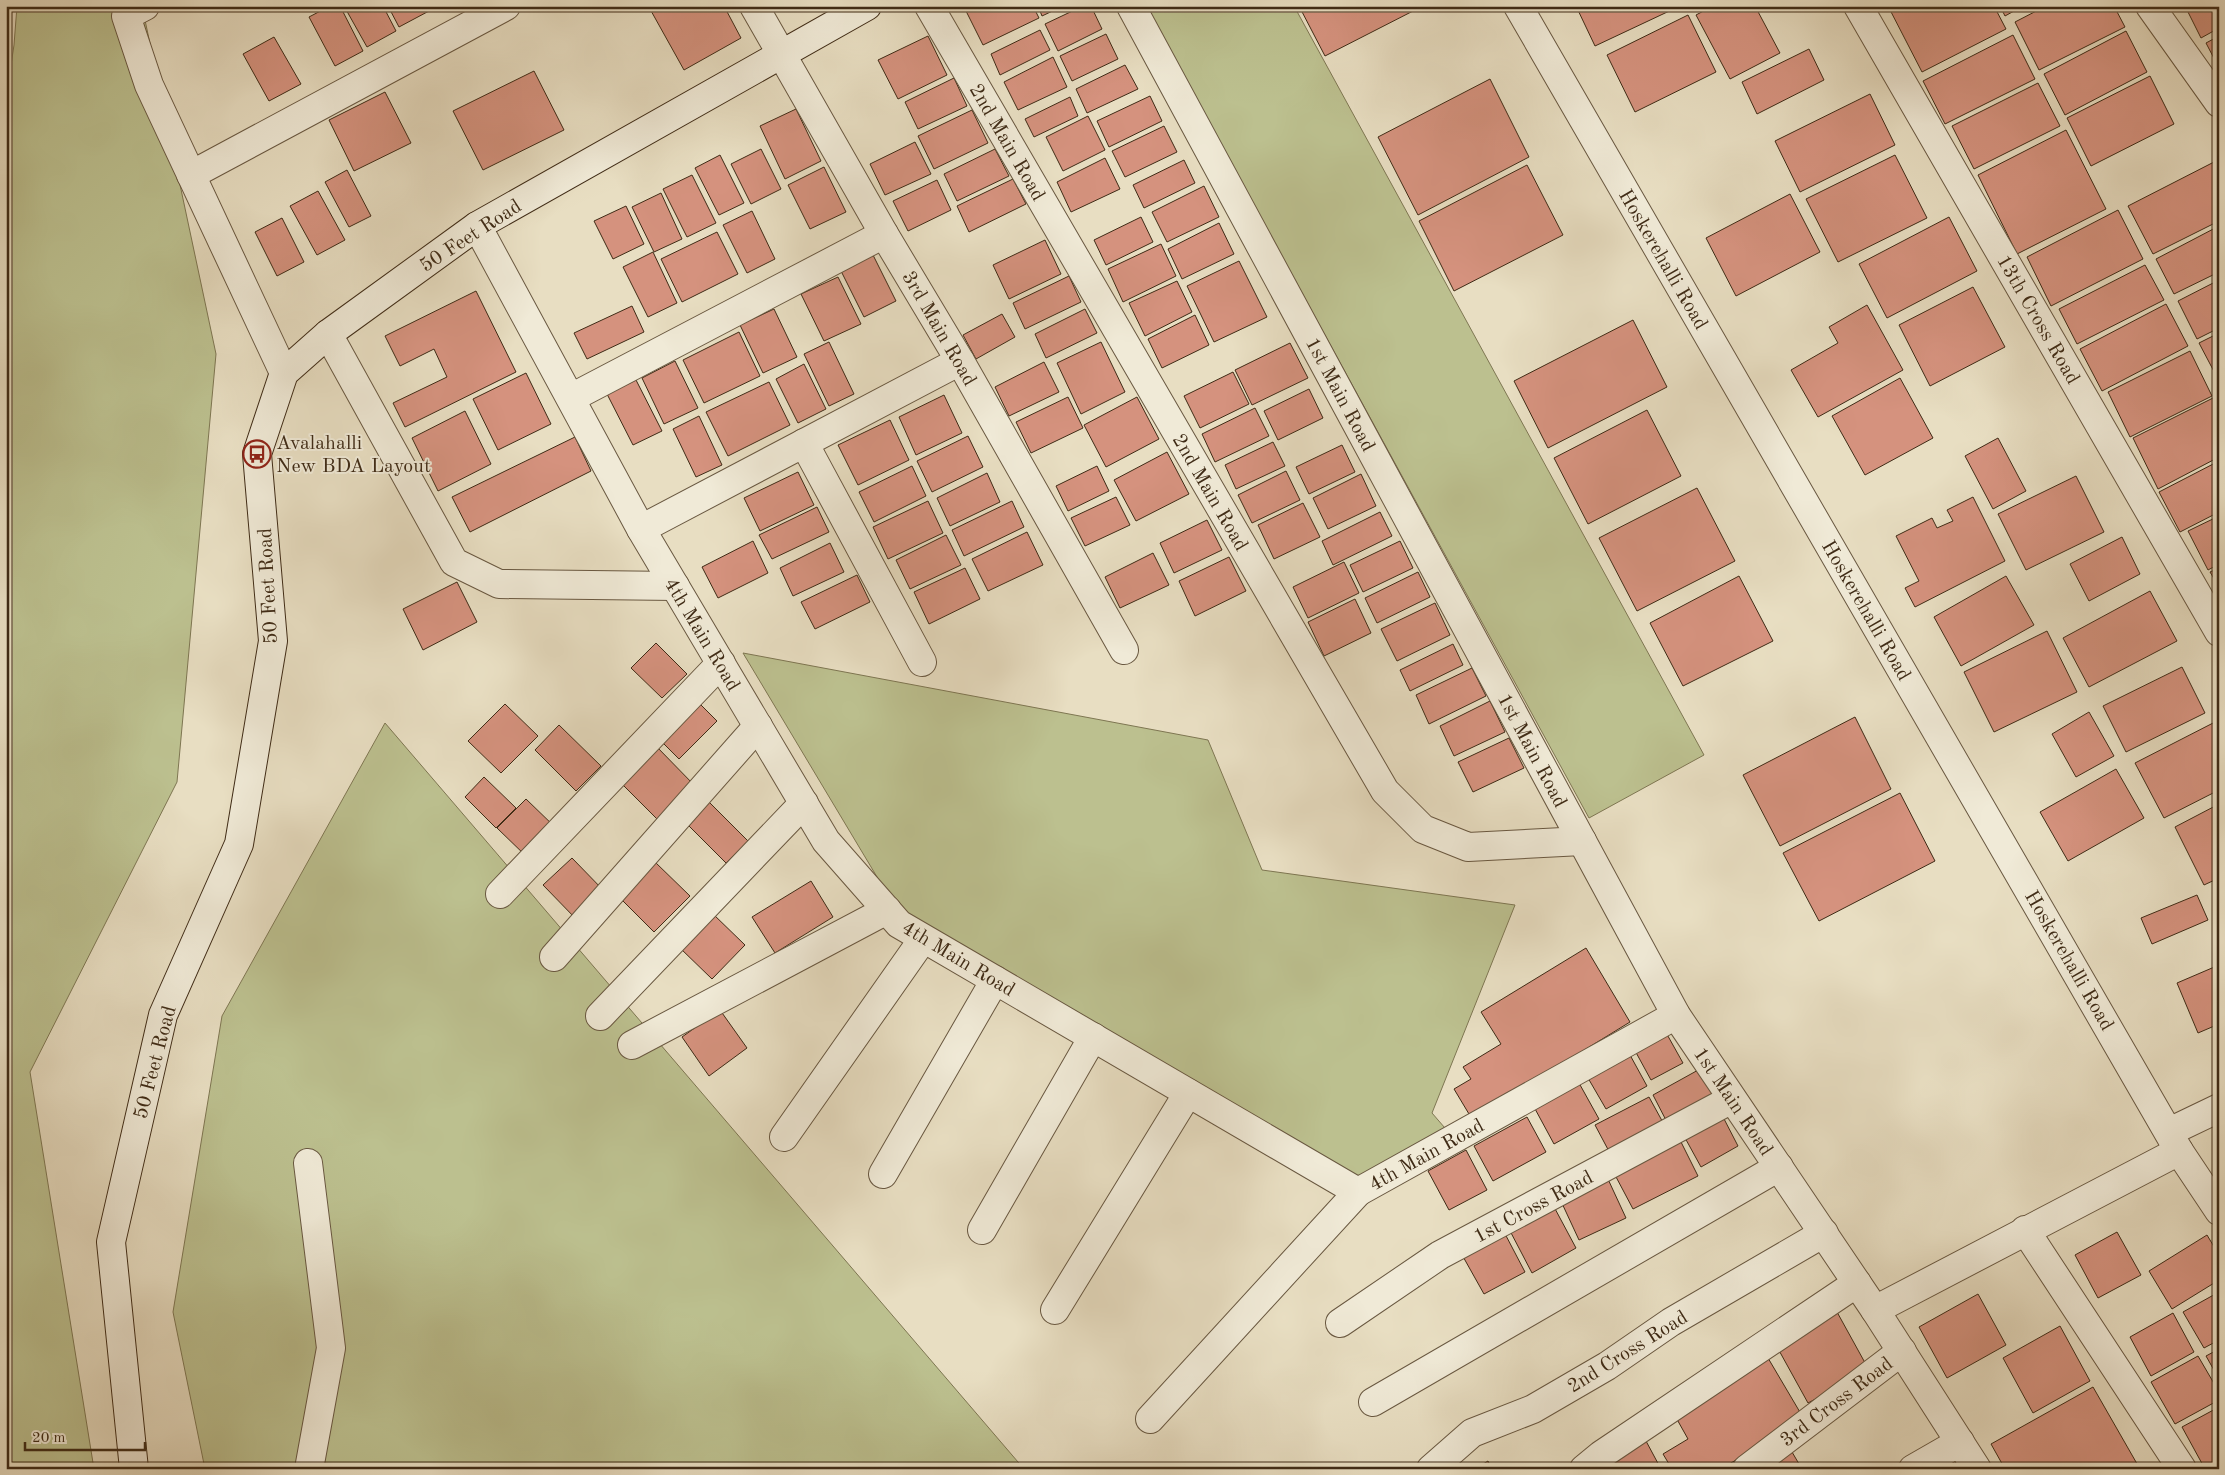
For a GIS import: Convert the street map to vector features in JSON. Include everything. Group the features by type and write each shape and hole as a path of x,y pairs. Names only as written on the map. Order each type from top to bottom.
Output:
{"street":[{"path":"145,6 126,16 149,85 284,373"},
{"path":"191,175 506,6"},
{"name":"3rd Main Road","path":"754,6 884,234 960,361 1124,650"},
{"name":"50 Feet Road","path":"134,1469 111,1242 163,1015 239,844 273,641 257,454 284,373 328,334 477,226 867,6"},
{"name":"2nd Main Road","path":"929,6 1385,791 1423,829 1468,847 1582,841"},
{"name":"1st Main Road","path":"1131,6 1676,1015 1876,1310 1978,1469"},
{"name":"Hoskerehalli Road","path":"1518,6 2174,1142 2219,1211"},
{"name":"13th Cross Road","path":"1858,6 2219,632"},
{"path":"2150,6 2219,103"},
{"name":"4th Main Road","path":"477,226 641,530 826,841 899,924 1358,1192 1676,1015"},
{"path":"571,398 884,234"},
{"path":"328,334 454,562 498,584 674,586"},
{"path":"641,530 960,361"},
{"path":"804,443 922,662"},
{"path":"500,894 720,663"},
{"path":"554,957 758,726"},
{"path":"600,1016 804,803"},
{"path":"632,1045 887,910"},
{"path":"784,1137 923,939"},
{"path":"884,1174 995,980"},
{"path":"982,1230 1093,1037"},
{"path":"1055,1310 1188,1093"},
{"name":"1st Cross Road","path":"1340,1323 1440,1256 1732,1099"},
{"path":"1876,1310 2025,1230 2174,1142 2219,1108"},
{"path":"308,1163 331,1348 309,1469"},
{"path":"1372,1402 1779,1166"},
{"path":"1150,1419 1358,1192"},
{"path":"2025,1230 2182,1469"},
{"name":"2nd Cross Road","path":"1431,1469 1472,1433 1533,1408 1599,1371 1671,1322 1824,1233"},
{"path":"1584,1469 1601,1455 1858,1283"},
{"name":"3rd Cross Road","path":"1747,1469 1902,1351"},
{"path":"1913,1469 1960,1442"}],"green space":[{"path":"17,6 142,6 216,354 177,782 30,1072 94,1469 6,1469 6,98 14,45"},
{"path":"1145,6 1294,6 1704,755 1589,818"},
{"path":"743,653 1208,740 1262,870 1515,905 1432,1113 1451,1135 1360,1181 895,907"},
{"path":"385,723 1024,1469 205,1469 173,1312 222,1016"}],"building":[{"path":"330,6 340,6 363,51 335,66 309,17"},
{"path":"344,6 383,6 396,31 367,47"},
{"path":"388,6 427,6 429,11 399,27"},
{"path":"654,6 724,6 741,38 684,70 650,9"},
{"path":"970,6 1033,6 1039,18 983,45 965,9"},
{"path":"1038,6 1063,6 1042,16"},
{"path":"1083,6 1091,6 1102,29 1058,51 1045,24"},
{"path":"1299,6 1413,6 1415,10 1325,56"},
{"path":"1576,6 1680,6 1595,46"},
{"path":"1713,6 1755,6 1780,53 1730,79 1696,15"},
{"path":"1888,6 1994,6 2006,29 1922,72"},
{"path":"2000,6 2023,6 2005,16"},
{"path":"2046,6 2114,6 2125,27 2039,70 2015,22"},
{"path":"2185,6 2219,6 2219,28 2201,38"},
{"path":"1688,15 1716,72 1635,112 1607,55"},
{"path":"1040,30 1050,50 1000,75 991,54"},
{"path":"2126,31 2147,72 2065,115 2044,74"},
{"path":"1106,34 1118,59 1072,81 1060,56"},
{"path":"2013,35 2035,79 1945,124 1923,81"},
{"path":"928,36 947,75 898,99 878,60"},
{"path":"2219,36 2219,68 2206,43"},
{"path":"274,37 301,84 269,101 243,54"},
{"path":"1809,49 1824,80 1757,114 1742,82"},
{"path":"1053,57 1067,87 1018,110 1004,82"},
{"path":"1125,65 1138,89 1087,113 1076,89"},
{"path":"534,71 564,130 483,170 453,111"},
{"path":"2150,76 2174,124 2091,166 2067,118"},
{"path":"954,78 967,106 918,129 905,102"},
{"path":"1490,79 1529,157 1418,215 1378,137"},
{"path":"2038,83 2060,126 1974,169 1952,126"},
{"path":"385,92 411,143 354,171 329,120"},
{"path":"1870,94 1895,145 1800,192 1775,141"},
{"path":"1150,96 1162,121 1109,147 1097,121"},
{"path":"1070,97 1078,116 1034,137 1025,119"},
{"path":"796,109 821,161 785,179 760,126"},
{"path":"972,110 988,143 934,169 918,136"},
{"path":"1088,116 1105,150 1063,171 1046,137"},
{"path":"1164,126 1177,152 1125,177 1112,151"},
{"path":"2066,130 2106,209 2017,254 1978,175"},
{"path":"915,142 931,174 885,195 870,164"},
{"path":"761,149 781,189 751,204 731,164"},
{"path":"995,149 1009,176 957,201 944,174"},
{"path":"720,155 744,203 719,215 695,168"},
{"path":"1895,155 1927,218 1838,262 1806,199"},
{"path":"1105,158 1120,189 1071,212 1057,182"},
{"path":"1184,160 1195,183 1144,208 1133,185"},
{"path":"2214,162 2219,172 2219,221 2153,254 2128,206"},
{"path":"1527,165 1563,235 1454,291 1419,221"},
{"path":"824,167 846,212 810,229 788,185"},
{"path":"347,170 371,216 349,227 325,182"},
{"path":"692,175 716,223 687,237 663,189"},
{"path":"1013,179 1026,204 969,232 957,206"},
{"path":"937,180 951,210 908,231 893,201"},
{"path":"1204,186 1219,217 1167,242 1152,212"},
{"path":"318,191 345,240 317,255 290,206"},
{"path":"661,193 682,239 654,252 632,207"},
{"path":"1790,194 1820,252 1736,296 1706,238"},
{"path":"626,206 644,244 613,259 594,221"},
{"path":"2118,210 2143,259 2051,306 2027,257"},
{"path":"752,211 775,259 747,273 723,225"},
{"path":"1141,217 1153,242 1106,265 1094,240"},
{"path":"1949,217 1977,271 1887,318 1859,264"},
{"path":"282,218 304,262 277,276 255,232"},
{"path":"1219,223 1234,254 1182,279 1168,249"},
{"path":"2219,226 2219,272 2174,294 2156,259"},
{"path":"717,232 738,274 682,302 661,259"},
{"path":"1045,240 1061,274 1009,299 993,265"},
{"path":"1161,244 1176,276 1123,302 1108,269"},
{"path":"871,251 896,301 864,317 839,267"},
{"path":"653,252 677,303 648,317 623,267"},
{"path":"1239,261 1267,317 1214,342 1187,286"},
{"path":"2145,265 2164,300 2077,344 2059,309"},
{"path":"1069,276 1081,302 1025,329 1013,303"},
{"path":"838,277 861,324 824,341 801,294"},
{"path":"2219,280 2219,328 2197,339 2178,301"},
{"path":"1177,281 1192,312 1145,336 1129,303"},
{"path":"1973,287 2005,347 1930,386 1899,325"},
{"path":"476,291 516,372 405,427 393,403 447,377 434,349 400,366 385,336"},
{"path":"2166,304 2188,346 2102,391 2080,349"},
{"path":"1867,305 1903,370 1818,417 1791,370 1838,343 1829,327"},
{"path":"632,306 644,332 587,359 574,333"},
{"path":"774,309 797,357 763,373 740,325"},
{"path":"1085,309 1097,333 1046,358 1035,334"},
{"path":"1002,314 1015,337 976,359 963,335"},
{"path":"1195,315 1209,345 1162,368 1148,339"},
{"path":"1633,320 1667,387 1548,448 1514,381"},
{"path":"739,332 760,376 704,403 683,360"},
{"path":"2219,333 2219,381 2199,343"},
{"path":"829,342 854,394 829,406 804,354"},
{"path":"1101,342 1125,392 1081,414 1057,363"},
{"path":"1290,343 1308,378 1252,405 1235,370"},
{"path":"2190,351 2212,396 2130,437 2108,392"},
{"path":"675,361 698,408 664,424 642,378"},
{"path":"1044,362 1059,392 1009,416 995,387"},
{"path":"804,364 826,409 798,423 776,379"},
{"path":"1233,372 1249,404 1200,428 1184,396"},
{"path":"526,373 551,424 498,450 473,399"},
{"path":"1900,378 1933,438 1865,475 1832,416"},
{"path":"636,380 662,431 633,445 607,394"},
{"path":"769,382 790,425 728,456 706,412"},
{"path":"1309,389 1323,418 1278,440 1264,411"},
{"path":"944,395 962,433 916,455 899,417"},
{"path":"2219,395 2219,457 2158,489 2133,438"},
{"path":"1068,397 1083,428 1031,453 1016,422"},
{"path":"1137,397 1159,439 1106,467 1084,425"},
{"path":"1255,408 1269,436 1215,462 1202,434"},
{"path":"1647,410 1681,476 1588,524 1554,458"},
{"path":"465,411 491,464 438,491 412,438"},
{"path":"699,416 722,465 696,477 673,429"},
{"path":"890,420 909,460 858,485 838,445"},
{"path":"968,436 983,467 932,492 917,461"},
{"path":"575,437 591,471 470,532 452,497"},
{"path":"1998,438 2026,491 1993,509 1965,456"},
{"path":"1273,442 1285,466 1236,489 1225,465"},
{"path":"1342,445 1355,472 1309,494 1296,467"},
{"path":"1167,452 1189,494 1136,521 1114,480"},
{"path":"2219,461 2219,512 2180,532 2159,492"},
{"path":"912,466 926,496 874,522 859,492"},
{"path":"1097,466 1109,491 1068,511 1056,486"},
{"path":"1286,471 1300,500 1252,523 1238,495"},
{"path":"798,472 814,505 760,531 744,498"},
{"path":"987,473 1000,502 950,526 937,498"},
{"path":"1361,474 1376,506 1328,529 1313,498"},
{"path":"2076,476 2104,532 2026,570 1998,514"},
{"path":"1697,488 1735,561 1637,611 1599,538"},
{"path":"1116,497 1130,525 1085,546 1071,518"},
{"path":"1973,497 2005,561 1915,607 1905,588 1919,581 1896,536 1932,518 1937,528 1953,521 1947,510"},
{"path":"928,501 943,533 888,559 873,527"},
{"path":"1012,501 1024,527 964,556 952,530"},
{"path":"1303,503 1320,537 1274,559 1258,525"},
{"path":"817,507 829,532 772,559 759,535"},
{"path":"1380,512 1392,536 1333,565 1322,541"},
{"path":"2219,516 2219,564 2208,570 2188,531"},
{"path":"1207,520 1222,550 1174,573 1160,543"},
{"path":"1027,532 1043,565 988,591 972,559"},
{"path":"946,535 961,565 910,589 896,560"},
{"path":"2122,537 2140,574 2089,601 2070,564"},
{"path":"753,541 768,573 718,598 702,567"},
{"path":"1400,541 1413,568 1363,592 1350,565"},
{"path":"830,543 844,572 793,596 780,568"},
{"path":"1153,553 1169,585 1120,608 1105,577"},
{"path":"1229,557 1246,591 1195,616 1179,581"},
{"path":"1344,562 1359,593 1308,618 1293,587"},
{"path":"965,568 980,599 929,624 914,592"},
{"path":"2219,568 2219,587 2210,572"},
{"path":"1418,572 1430,597 1377,623 1365,598"},
{"path":"857,575 870,602 815,629 801,602"},
{"path":"1739,576 1773,641 1683,686 1650,623"},
{"path":"2006,576 2034,625 1961,666 1934,617"},
{"path":"457,582 477,622 423,650 403,609"},
{"path":"2150,591 2177,641 2089,687 2063,638"},
{"path":"1355,599 1371,633 1324,656 1308,622"},
{"path":"1435,603 1450,635 1397,661 1381,629"},
{"path":"2047,631 2077,692 1994,732 1964,672"},
{"path":"656,643 687,674 662,698 631,668"},
{"path":"1453,644 1463,665 1410,691 1400,670"},
{"path":"2182,667 2205,713 2126,752 2103,706"},
{"path":"1472,668 1486,696 1429,724 1416,695"},
{"path":"1490,701 1505,732 1454,756 1440,726"},
{"path":"698,702 717,721 679,759 660,740"},
{"path":"505,704 538,736 501,773 468,741"},
{"path":"2089,712 2114,756 2076,777 2052,734"},
{"path":"1855,717 1891,789 1780,846 1743,775"},
{"path":"2217,721 2219,790 2164,818 2135,763"},
{"path":"559,725 601,766 576,791 535,750"},
{"path":"1509,738 1524,768 1473,792 1458,762"},
{"path":"656,746 696,787 661,823 620,782"},
{"path":"2116,769 2144,818 2068,861 2040,812"},
{"path":"484,777 516,808 496,828 465,797"},
{"path":"1900,793 1935,861 1819,921 1783,853"},
{"path":"702,795 748,841 726,863 680,817"},
{"path":"526,799 557,829 528,858 497,828"},
{"path":"2219,804 2219,878 2204,885 2175,827"},
{"path":"572,858 606,893 577,920 543,885"},
{"path":"655,862 690,896 654,932 619,897"},
{"path":"811,881 833,917 775,953 752,917"},
{"path":"2197,895 2208,920 2152,944 2141,918"},
{"path":"712,913 745,945 712,979 679,947"},
{"path":"1586,948 1630,1022 1472,1119 1454,1089 1471,1079 1463,1067 1501,1044 1481,1012"},
{"path":"2219,965 2219,1024 2198,1033 2177,983"},
{"path":"720,1010 747,1048 709,1076 682,1037"},
{"path":"1664,1029 1683,1063 1651,1080 1633,1047"},
{"path":"1630,1055 1647,1086 1606,1109 1588,1078"},
{"path":"1700,1069 1717,1101 1669,1126 1653,1095"},
{"path":"1579,1083 1599,1119 1554,1144 1534,1107"},
{"path":"1649,1097 1666,1128 1612,1157 1595,1125"},
{"path":"1722,1115 1738,1146 1701,1167 1684,1136"},
{"path":"1527,1117 1546,1152 1493,1181 1474,1146"},
{"path":"1681,1142 1698,1176 1633,1209 1615,1175"},
{"path":"1466,1150 1487,1190 1449,1210 1428,1171"},
{"path":"1607,1177 1626,1218 1579,1240 1560,1199"},
{"path":"1553,1205 1576,1248 1532,1273 1509,1229"},
{"path":"1503,1230 1525,1272 1484,1294 1461,1253"},
{"path":"2117,1232 2141,1275 2098,1298 2075,1255"},
{"path":"2207,1235 2219,1255 2219,1280 2172,1309 2149,1271"},
{"path":"2219,1292 2219,1340 2204,1348 2183,1312"},
{"path":"1978,1294 2006,1345 1947,1378 1919,1327"},
{"path":"1837,1312 1869,1370 1808,1403 1776,1345"},
{"path":"2173,1313 2194,1352 2151,1376 2130,1337"},
{"path":"2060,1326 2090,1381 2033,1413 2003,1358"},
{"path":"2219,1349 2219,1379 2206,1356"},
{"path":"2198,1356 2219,1392 2219,1400 2175,1424 2151,1382"},
{"path":"1768,1358 1804,1419 1721,1469 1672,1469 1663,1454 1688,1439 1674,1414"},
{"path":"2093,1387 2140,1469 2005,1469 1991,1444"},
{"path":"2219,1407 2219,1469 2205,1469 2182,1427"},
{"path":"1646,1441 1661,1469 1597,1469"},
{"path":"1792,1452 1802,1469 1762,1469"},
{"path":"1488,1461 1492,1469 1475,1469"}],"place":[{"name":"Avalahalli New BDA Layout","path":"257,454"}]}
